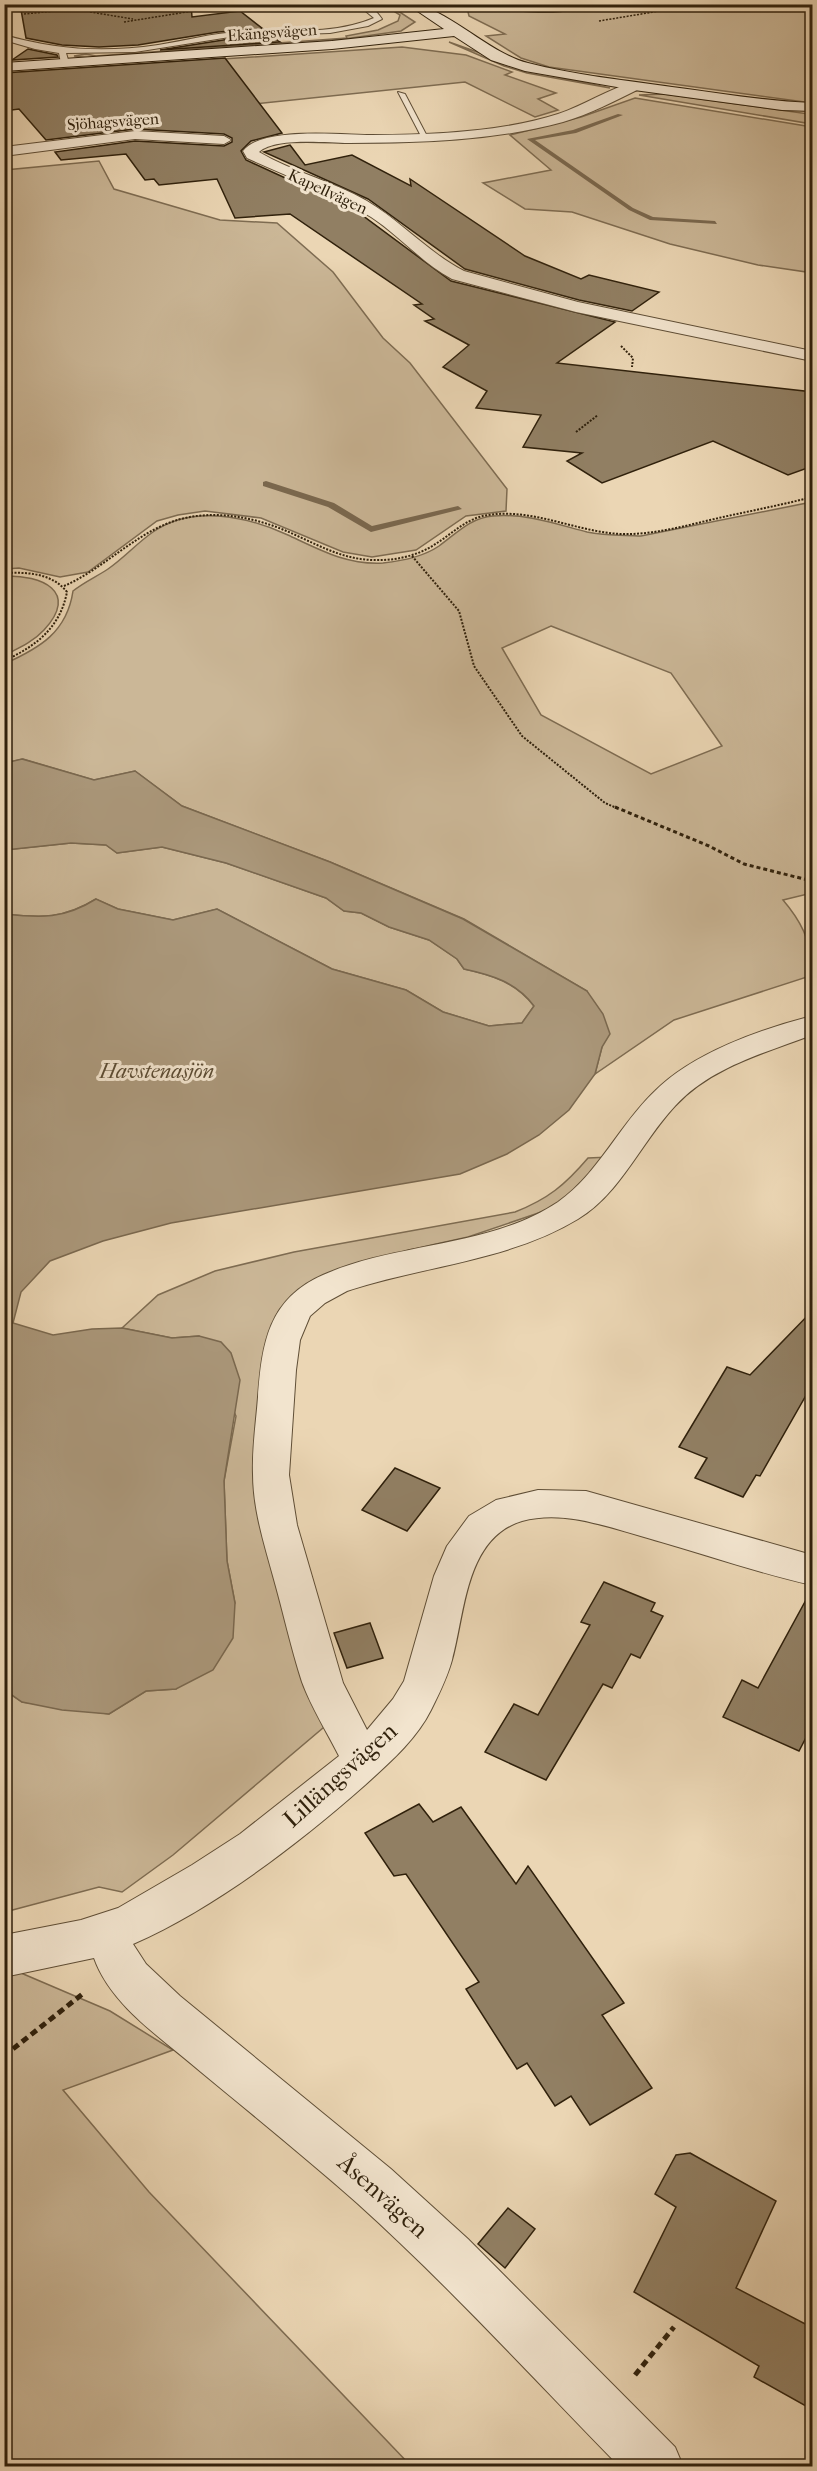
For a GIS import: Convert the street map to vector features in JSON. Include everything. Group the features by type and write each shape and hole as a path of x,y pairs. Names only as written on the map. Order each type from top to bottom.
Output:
{"street":[{"path":"413,4 455,32 510,62 543,71 813,112"},
{"path":"492,4 539,8 578,4"},
{"name":"Ekängsvägen","path":"4,67 63,57 332,45 455,32"},
{"name":"Kapellvägen","path":"634,86 600,103 560,118 503,130 426,138 282,139 262,143 251,151 256,159 366,207 443,267 458,275 567,305 813,356"},
{"path":"782,106 813,107"},
{"name":"Sjöhagsvägen","path":"4,152 135,135 224,140"},
{"path":"362,1761 323,1684 278,1525 271,1475 278,1370 283,1340 295,1310 313,1295 335,1283 368,1272 495,1241 537,1227 567,1211 591,1193 665,1098 693,1076 723,1058 813,1025"},
{"name":"Lillängsvägen","path":"4,1956 113,1950 189,1891 279,1830 362,1761 414,1702 429,1672 455,1570 471,1539 492,1518 519,1505 549,1502 586,1506 813,1570"},
{"name":"Åsenvägen","path":"113,1950 164,2011 374,2186 450,2257 656,2466"}],"lane":[{"path":"4,37 63,57 158,47 233,34 348,28 369,24 378,19 374,13 360,4"},
{"path":"401,94 426,138"}],"path":[{"path":"200,4 212,9 222,4"},
{"path":"83,5 93,18"},
{"path":"16,14 86,8"},
{"path":"90,12 137,19"},
{"path":"619,345 633,358 632,367"},
{"path":"576,432 598,415"},
{"path":"64,586 101,569 147,532 161,524 208,515 249,518 273,525 327,551 352,558 391,560 412,556 430,548 468,520 485,515 518,514 598,531 641,534 813,497"},
{"path":"412,556 459,611 474,666 522,736 605,803 709,846 744,864 813,881"},
{"path":"4,573 34,574 64,586 67,592 66,601 57,623 28,649 4,661"},
{"path":"4,2056 113,1950"},
{"path":"604,2415 674,2327"}],"shaded area":[{"path":"590,4 812,5 812,103 549,67 521,58 486,36 505,34 469,16 467,8 574,8"},
{"path":"384,5 389,5 415,22 401,31 330,41 90,58 74,56 347,38 346,36 378,30 398,21 400,15"},
{"path":"449,42 531,71 610,88 527,73 504,66"},
{"path":"402,47 466,55 512,72 505,75 556,93 538,99 558,110 535,117 465,82 234,106 104,67"},
{"path":"664,94 809,114 807,117 812,118 812,124 639,95"},
{"path":"635,98 812,127 812,299 806,285 806,272 758,265 670,244 572,212 525,209 483,183 551,170 510,135 581,117"},
{"path":"99,161 114,189 220,220 277,223 333,272 383,338 410,363 507,489 506,511 466,516 416,550 372,557 343,552 261,518 205,511 157,521 88,572 60,577 19,568 5,569 5,170"},
{"path":"812,502 812,893 783,900 796,917 806,936 810,967 807,977 674,1020 595,1074 602,1047 587,991 464,919 330,862 182,806 135,771 94,780 23,759 5,763 4,664 29,652 50,637 65,617 73,591 108,569 147,536 169,523 203,516 239,519 273,529 334,555 357,562 370,563 405,560 419,556 433,550 471,523 493,516 529,518 607,535 641,536","holes":["551,626 671,673 722,746 651,774 541,715 502,648"]},
{"path":"5,576 18,576 43,582 57,596 58,605 54,616 40,634 5,655"},
{"path":"71,843 106,845 117,853 162,847 226,863 326,898 344,911 361,913 389,927 429,940 457,959 464,969 503,981 520,991 534,1006 522,1023 489,1026 443,1012 406,990 332,969 217,909 173,920 118,909 96,899 84,906 52,916 5,914 5,850"},
{"path":"609,1157 559,1206 468,1237 409,1250 303,1288 278,1312 264,1364 330,1722 173,1855 122,1892 99,1887 5,1912 4,1690 22,1702 109,1714 146,1691 176,1689 235,1603 227,1561 224,1481 236,1416 199,1336 172,1338 122,1328 158,1295 215,1271 294,1252 515,1212 537,1202 555,1190 588,1158"},
{"path":"21,1973 110,2011 173,2050 63,2090 149,2192 411,2466 5,2466 4,1976"}],"water":[{"name":"Havstenasjön","path":"22,759 94,780 135,771 182,806 330,862 463,919 587,991 603,1014 610,1034 602,1047 595,1074 569,1110 539,1135 507,1154 460,1174 171,1223 103,1241 50,1261 21,1292 13,1323 53,1335 92,1329 122,1328 172,1338 199,1336 221,1342 231,1353 240,1380 224,1481 227,1561 235,1603 233,1638 213,1670 176,1689 146,1691 109,1714 62,1710 22,1702 5,1690 5,914 52,916 84,906 96,899 118,909 173,920 217,909 332,969 406,990 443,1012 489,1026 522,1023 534,1006 511,985 464,969 457,959 429,940 389,927 361,913 344,911 326,898 226,863 162,847 117,853 106,845 71,843 5,850 5,763"}],"building":[{"path":"20,4 191,4 192,17 240,11 263,29 218,32 138,45 99,47 62,45 26,38"},
{"path":"273,37 280,42 160,50 236,38"},
{"path":"28,49 57,55 58,57 12,60"},
{"path":"225,58 282,133 251,141 241,151 246,160 355,210 451,281 615,322 557,363 813,392 813,466 788,475 713,441 602,483 567,461 582,453 523,447 541,415 476,408 487,391 443,367 469,345 425,321 434,319 414,305 422,304 290,214 235,218 217,179 159,185 154,179 145,180 126,154 61,160 55,152 135,141 224,146 232,142 232,138 224,134 135,129 46,140 19,109 4,111 4,73"},
{"path":"290,145 305,165 352,155 411,186 410,179 525,256 581,279 589,275 659,292 632,311 579,300 465,269 368,199 264,152"},
{"path":"813,1310 813,1383 760,1476 756,1475 743,1497 695,1478 707,1458 679,1447 727,1367 750,1375"},
{"path":"395,1468 440,1488 407,1531 362,1510"},
{"path":"604,1582 655,1603 651,1611 663,1616 640,1658 631,1654 612,1688 603,1684 546,1780 485,1752 514,1704 538,1715 590,1625 581,1622"},
{"path":"813,1587 813,1724 799,1751 723,1717 742,1680 758,1688"},
{"path":"370,1623 383,1658 347,1668 334,1633"},
{"path":"419,1804 433,1822 461,1807 516,1884 528,1866 624,2003 602,2015 652,2088 590,2125 571,2096 555,2106 527,2063 517,2069 466,1989 479,1982 406,1874 394,1876 365,1833"},
{"path":"690,2153 776,2201 736,2288 813,2328 813,2410 754,2377 759,2366 634,2292 676,2207 655,2194 676,2155"},
{"path":"508,2208 535,2229 505,2268 478,2244"}],"waterway":[{"path":"620,115 574,132 530,139 631,209 652,219 715,223"},
{"path":"266,484 331,505 371,529 458,509"}]}
